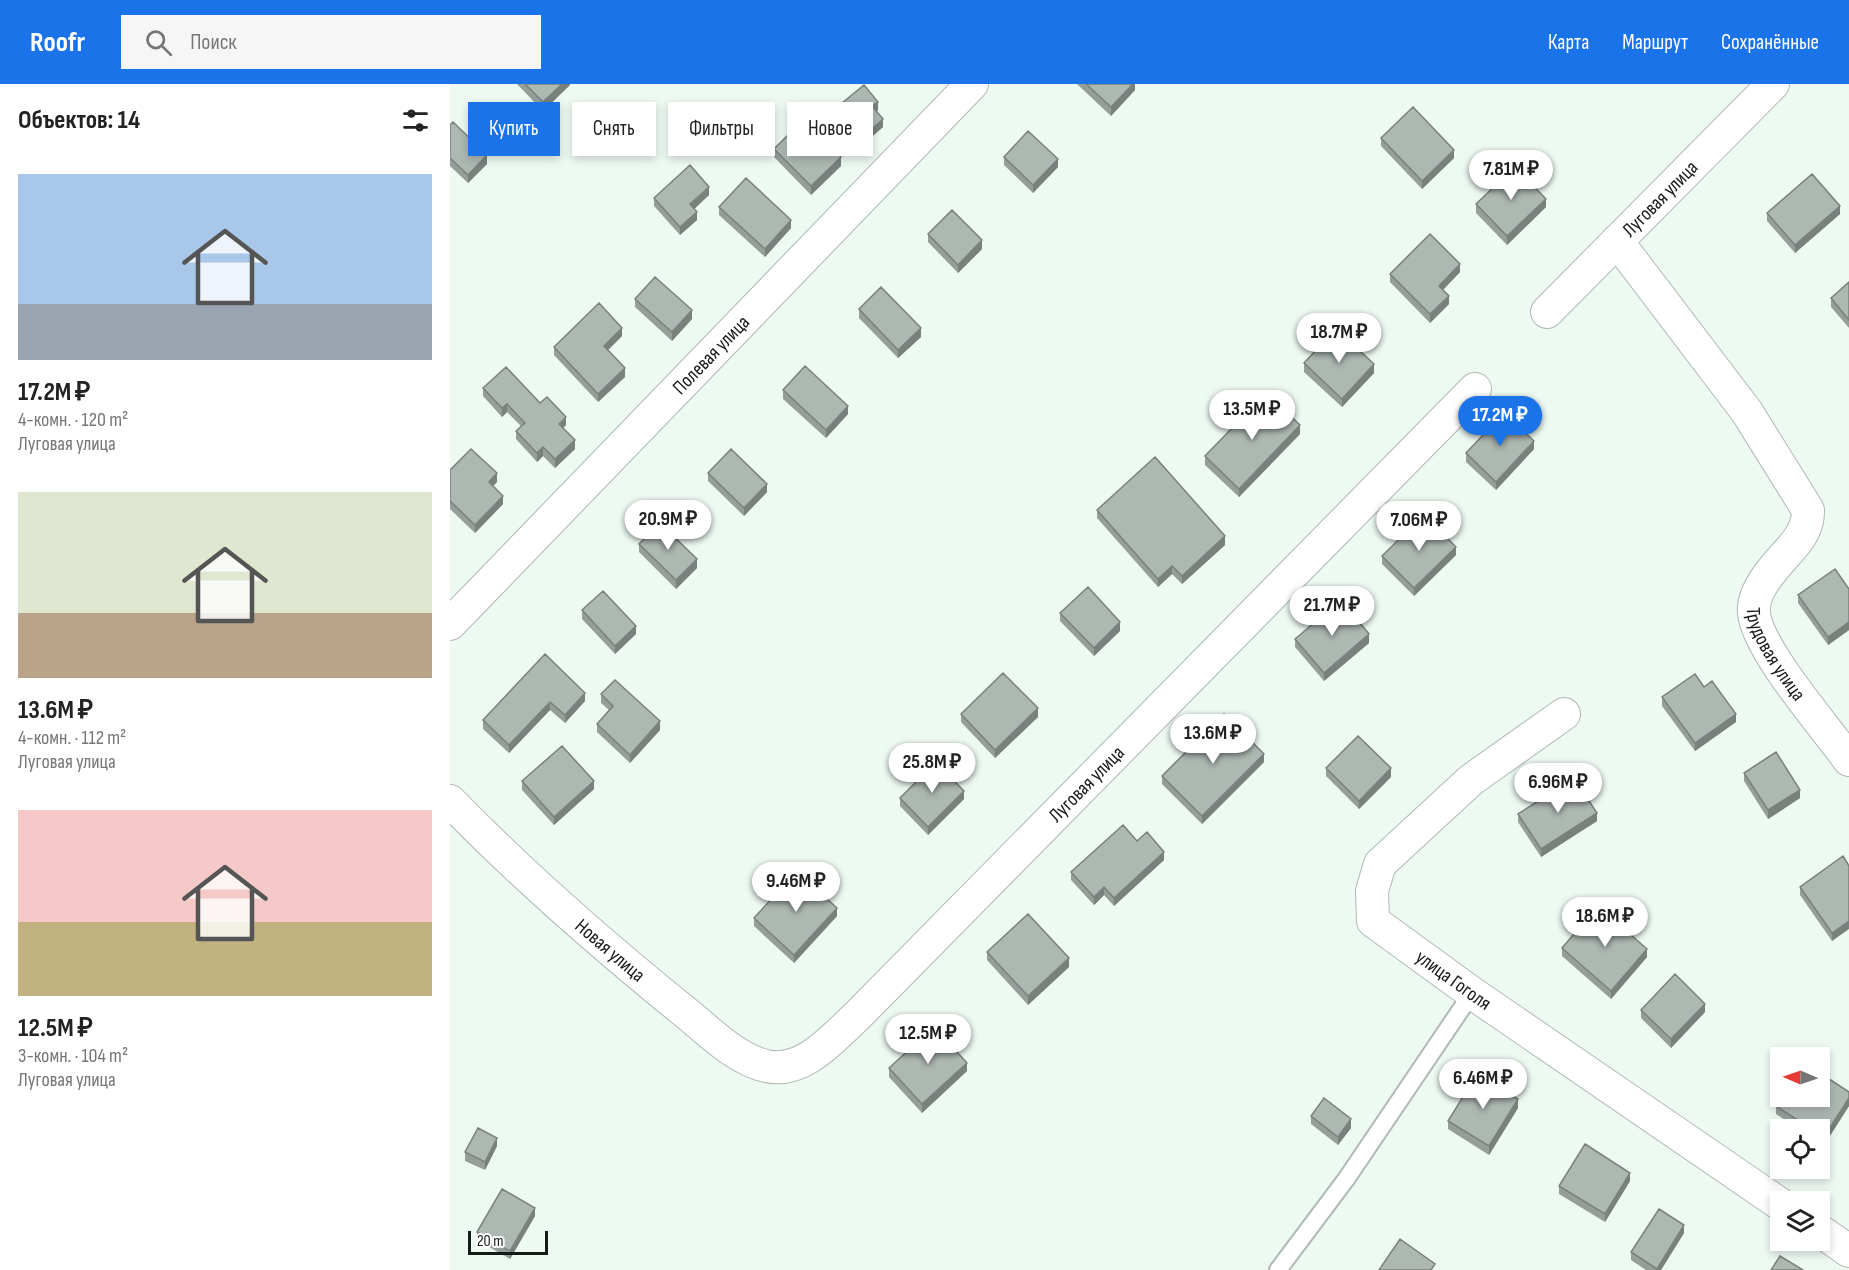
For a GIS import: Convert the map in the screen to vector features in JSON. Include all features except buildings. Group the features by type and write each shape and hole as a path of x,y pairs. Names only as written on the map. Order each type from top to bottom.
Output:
{"street":[{"name":"Полевая улица","path":"450,624 972,84"},
{"name":"Луговая улица","path":"1547,312 1773,84"},
{"name":"Трудовая улица","path":"1617,241 1747,412 1808,510 1808,522 1796,543 1773,568 1758,591 1754,613 1766,648 1849,760"},
{"name":"Луговая улица","path":"790,1066 813,1055 858,1015 1476,389"},
{"name":"улица Гоголя","path":"1564,714 1471,780 1380,864 1372,891 1373,921 1472,993 1770,1197"},
{"name":"Новая улица","path":"450,801 505,858 617,957 735,1052 767,1066 790,1066"},
{"path":"1830,1238 1849,1251"}],"lane":[{"path":"1278,1270 1347,1178 1472,993"}]}
